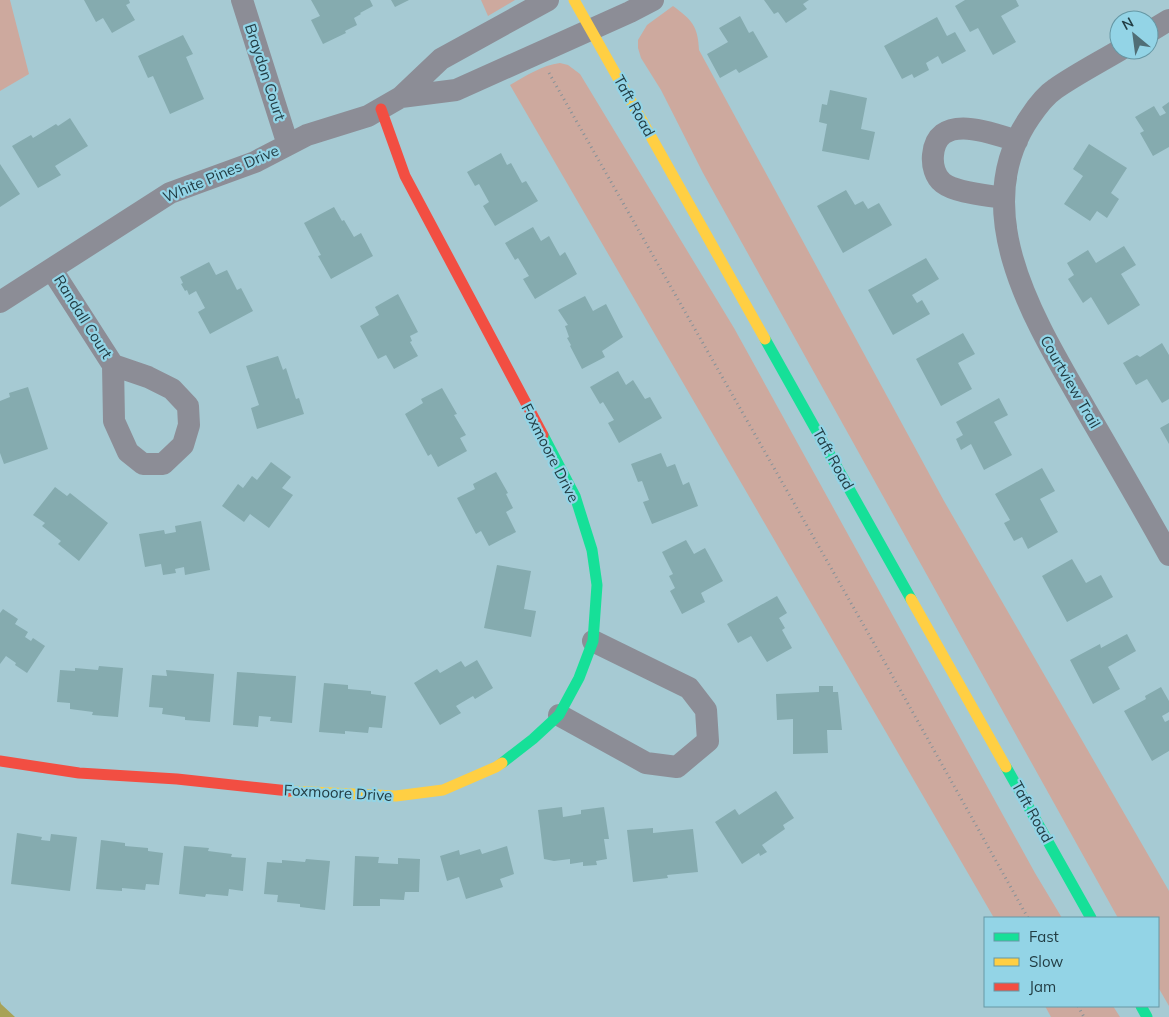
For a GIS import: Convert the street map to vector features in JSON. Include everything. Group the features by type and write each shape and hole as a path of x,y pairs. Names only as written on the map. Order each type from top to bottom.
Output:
{"street":[{"name":"Braydon Court","path":"242,0 288,145"},
{"name":"White Pines Drive","path":"0,302 170,193 255,162 307,135 368,116 401,97 441,59 548,0"},
{"name":"Taft Road","path":"574,0 1090,917"},
{"name":"White Pines Drive","path":"401,97 456,90 653,0"},
{"name":"Courtview Trail","path":"1109,57 1053,90 1030,117 1017,141 1007,167 1003,198 1010,254 1040,330 1169,555"},
{"name":"Foxmoore Drive","path":"0,761 79,773 177,779 278,790 396,796 443,790 496,767 533,740 559,715 579,678 593,641 597,585 592,550 575,496 405,176 381,108"},
{"path":"1003,198 960,190 944,184 933,165 934,150 941,137 960,128 982,130 1017,141"},
{"name":"Randall Court","path":"52,270 113,365 114,421 128,452 142,464 163,464 184,445 189,425 188,406 172,389 148,377 113,365"},
{"path":"559,715 646,763 677,767 708,741 706,710 689,688 593,641"}],"path":[{"path":"536,55 553,79 880,653 1027,917"}],"shaded area":[{"path":"0,0 10,0 29,74 0,91"},
{"path":"481,0 515,0 488,16"},
{"path":"673,6 693,24 699,50 944,501 1169,891 1169,1006 1159,989 1159,917 1117,917 703,173 661,90 641,58 638,40 647,25"},
{"path":"553,64 568,65 580,74 734,328 1035,873 1061,917 993,917 510,85 540,68"},
{"path":"0,1001 1,1004 15,1017 0,1017"},
{"path":"1046,1007 1114,1007 1120,1017 1051,1017"}],"building":[{"path":"84,0 129,0 130,3 126,5 135,20 112,33 103,18 96,22"},
{"path":"311,0 370,0 373,6 354,18 357,25 345,31 346,33 323,44 311,20 320,16"},
{"path":"391,0 409,0 395,7"},
{"path":"764,0 809,0 803,4 807,9 786,23 778,12 774,14"},
{"path":"965,0 1016,0 1019,6 1001,16 1016,42 993,55 978,28 970,32 955,6"},
{"path":"740,16 749,33 753,31 768,57 739,73 736,69 720,78 707,54 728,42 719,28"},
{"path":"937,17 947,36 955,32 966,51 942,64 938,56 926,63 929,70 914,78 912,74 902,79 884,46"},
{"path":"183,35 193,54 186,57 204,99 170,114 153,76 148,78 138,56"},
{"path":"830,90 867,98 861,129 875,132 869,160 822,151 827,124 819,122 822,104 827,105"},
{"path":"1169,102 1169,147 1153,156 1140,133 1144,131 1135,117 1154,106 1160,116 1166,113 1162,107"},
{"path":"70,118 88,146 55,166 61,175 38,188 12,146 31,135 33,138 56,124 58,126"},
{"path":"1089,144 1127,168 1111,193 1119,199 1107,218 1097,211 1090,221 1064,204 1083,176 1073,169"},
{"path":"501,153 507,165 511,163 522,183 526,181 538,201 495,226 483,206 489,202 479,184 475,186 467,172"},
{"path":"0,164 20,194 0,207"},
{"path":"846,190 855,205 863,201 868,209 879,203 892,225 843,253 817,206"},
{"path":"334,207 354,237 361,233 373,256 331,279 318,256 321,255 304,223"},
{"path":"533,227 541,241 549,236 560,256 565,252 577,274 535,299 523,279 529,276 518,258 515,260 505,243"},
{"path":"1124,246 1136,265 1121,274 1140,305 1108,325 1091,297 1083,303 1068,279 1074,275 1067,263 1088,250 1096,263"},
{"path":"926,258 939,279 912,295 917,303 922,300 930,314 893,335 868,290"},
{"path":"209,262 216,275 227,270 237,290 241,288 253,311 210,334 198,312 205,308 196,291 189,295 187,290 185,291 180,277"},
{"path":"398,294 418,332 410,336 412,341 410,342 418,356 394,369 386,355 378,359 360,326 379,315 375,307"},
{"path":"585,296 593,311 606,304 623,337 602,351 605,357 582,369 567,338 569,337 565,326 568,325 558,310"},
{"path":"963,333 975,354 958,363 972,389 941,406 916,359"},
{"path":"1162,343 1169,355 1169,399 1162,403 1147,379 1136,385 1123,363 1137,355 1140,357"},
{"path":"278,356 283,370 286,368 296,399 299,398 304,414 257,429 251,408 259,405 246,366"},
{"path":"618,371 626,385 633,380 645,399 650,397 662,418 619,443 608,423 614,420 603,402 600,404 590,387"},
{"path":"28,387 48,449 4,464 0,453 0,401 10,397 9,393"},
{"path":"442,388 457,414 454,415 466,435 460,438 467,451 438,467 431,454 428,456 405,414 423,403 421,399"},
{"path":"999,398 1008,415 994,422 1012,455 984,470 971,444 961,450 956,439 963,435 956,422"},
{"path":"1169,423 1169,444 1160,428"},
{"path":"661,453 667,467 675,464 683,485 689,482 698,506 652,524 643,502 649,500 642,481 638,482 631,464"},
{"path":"271,462 291,477 282,488 293,495 269,528 250,514 244,522 222,506 238,484 243,488 252,476 257,480"},
{"path":"1042,468 1055,491 1040,499 1058,532 1028,549 1022,537 1014,541 1004,523 1010,520 995,494"},
{"path":"496,472 508,493 506,494 513,508 506,512 516,532 489,546 481,531 476,534 457,498 475,489 473,484"},
{"path":"55,487 67,496 70,493 108,523 79,561 58,544 61,541 42,526 45,523 33,515"},
{"path":"201,521 210,570 185,575 184,567 175,569 176,573 163,575 161,564 145,567 139,534 164,530 165,534 176,532 175,526"},
{"path":"686,540 694,554 705,548 723,581 701,593 705,602 682,614 670,591 675,588 669,576 673,574 662,552"},
{"path":"1072,559 1086,583 1101,575 1113,597 1067,622 1042,576"},
{"path":"497,565 531,571 524,609 536,611 531,637 484,628"},
{"path":"777,596 787,613 779,618 785,628 782,630 792,648 767,662 751,636 738,643 727,624"},
{"path":"3,609 18,619 15,624 28,632 25,637 31,641 33,638 45,646 27,673 6,656 0,664 0,613"},
{"path":"1127,634 1136,651 1108,667 1120,689 1093,704 1070,660 1100,644 1101,648"},
{"path":"477,660 493,688 475,699 473,696 456,706 461,713 440,725 414,683 437,669 440,673 461,661 465,667"},
{"path":"99,666 123,668 118,717 92,715 93,712 70,709 70,703 57,702 60,670 75,671 75,668 98,670"},
{"path":"166,670 214,674 210,722 185,720 185,717 162,714 163,708 149,707 152,675 167,676"},
{"path":"237,672 296,676 292,723 270,721 271,717 259,716 258,727 233,725"},
{"path":"324,683 348,685 348,689 371,691 371,694 386,696 382,728 369,727 368,733 345,731 345,734 319,732"},
{"path":"819,686 833,686 833,692 838,692 842,730 827,730 828,753 793,754 793,719 777,720 776,694 819,692"},
{"path":"1161,687 1169,701 1169,712 1162,716 1165,722 1169,720 1169,751 1152,761 1124,711 1146,699 1145,696"},
{"path":"776,791 794,818 783,825 785,829 762,845 767,852 760,856 759,853 742,864 715,822 735,809 739,815"},
{"path":"562,807 563,817 581,814 581,810 604,807 609,839 604,839 607,859 596,861 597,865 583,866 583,862 570,864 570,859 554,861 544,859 538,810"},
{"path":"653,828 653,833 693,829 698,872 667,875 668,878 633,882 627,830"},
{"path":"17,833 42,837 41,840 50,841 51,834 77,837 70,891 11,884"},
{"path":"101,840 125,843 125,846 148,848 148,851 163,853 159,885 146,884 145,890 122,888 122,891 96,889"},
{"path":"184,846 209,848 208,851 232,854 231,857 246,858 243,891 229,889 228,896 206,894 205,897 179,894"},
{"path":"507,846 514,874 500,879 503,887 466,899 459,877 447,881 440,856 459,850 460,855 480,849 482,854"},
{"path":"355,856 379,857 378,863 398,864 398,858 420,859 419,892 405,892 404,900 380,899 380,906 353,906"},
{"path":"306,859 330,861 325,910 300,907 300,904 277,902 278,895 264,894 267,862 282,863 282,860 305,862"}],"traffic: fast":[{"path":"765,339 911,599"},
{"path":"502,763 533,739 559,715 579,678 593,641 597,585 592,550 575,496 543,435"},
{"path":"1006,767 1090,917"},
{"path":"1142,1007 1147,1017"}],"traffic: slow":[{"path":"574,0 765,339"},
{"path":"911,599 1006,767"},
{"path":"289,791 396,796 443,790 502,763"}],"traffic: jam":[{"path":"381,109 405,176 543,435"},
{"path":"0,761 79,773 177,779 289,791"}]}
